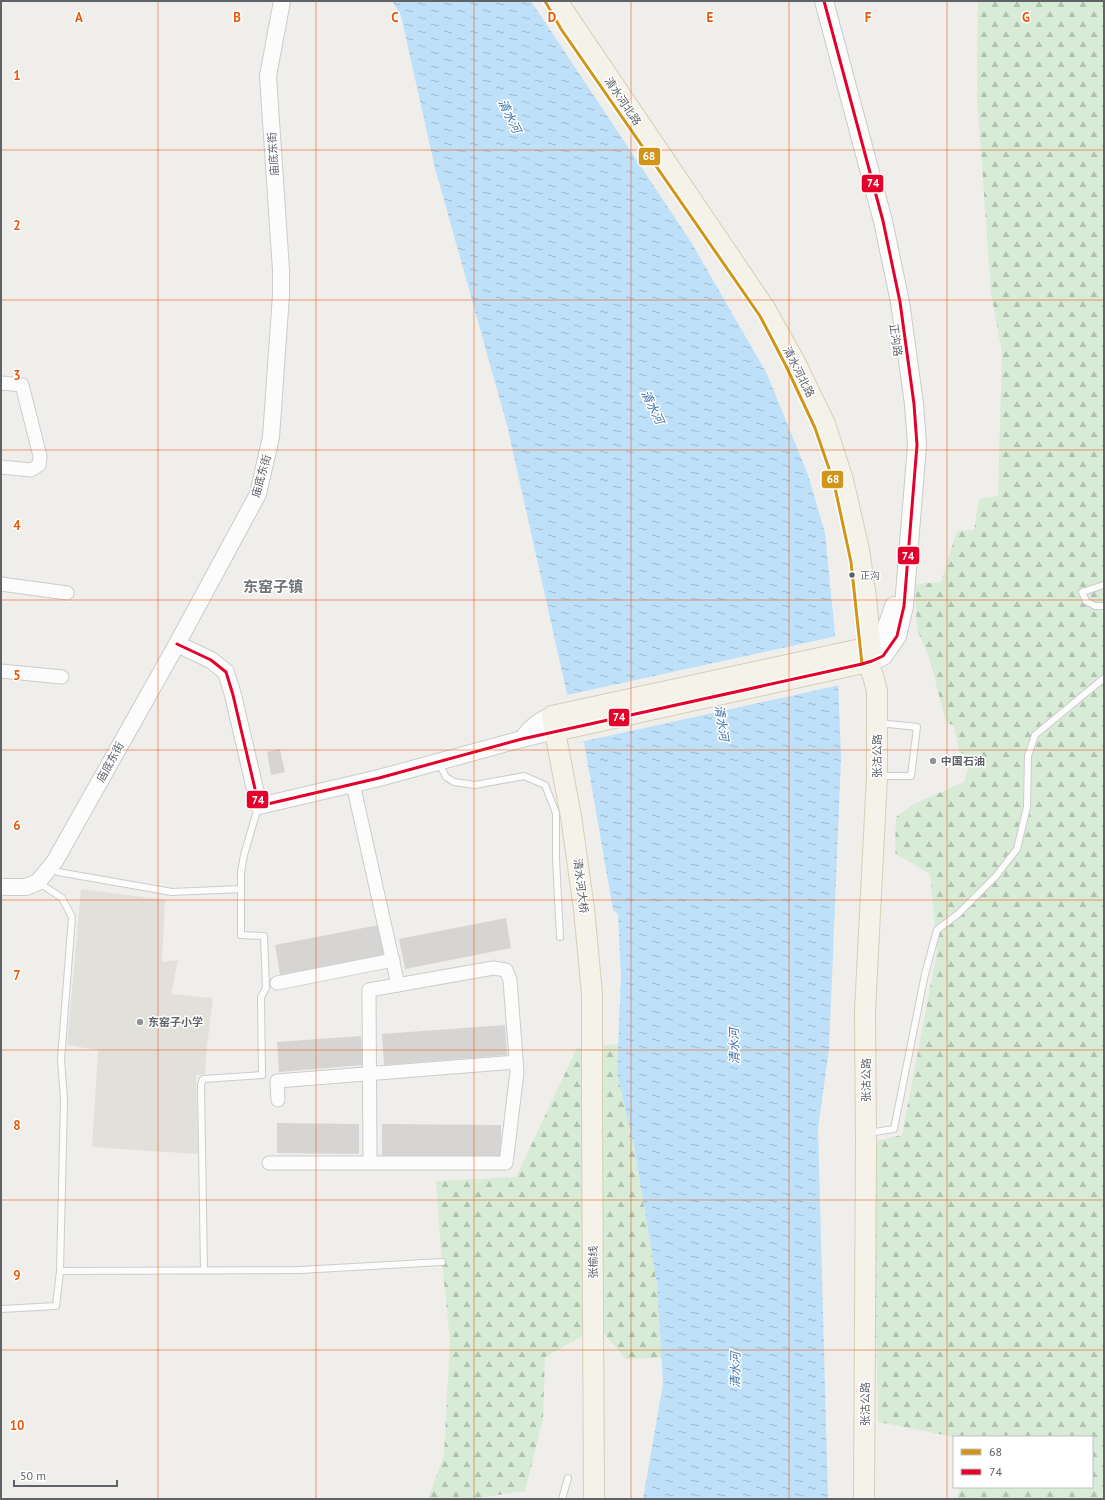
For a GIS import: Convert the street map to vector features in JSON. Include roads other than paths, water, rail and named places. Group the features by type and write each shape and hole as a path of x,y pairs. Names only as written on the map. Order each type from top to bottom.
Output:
{"main road":[{"name":"清水河北路","path":"545,1 566,35 760,316 786,366 815,428 834,483 851,562 866,657"},
{"name":"清水河北路","path":"556,1 766,310 795,362 825,424 843,480 859,550 866,598 866,657"},
{"name":"正沟路","path":"813,1 873,221 891,305 909,443 907,496 895,604 889,622 881,638 866,657"},
{"name":"正沟路","path":"555,732 573,720 838,661 882,656 897,636 904,606 917,445 914,404 900,302 883,221 824,1"},
{"name":"张沽公路","path":"864,1499 866,1134 865,1011 878,776 877,691 866,657"},
{"name":"清水河大桥","path":"555,732 571,816 584,909 592,994 593,1025"},
{"name":"张榆线","path":"593,1025 594,1499"}],"street":[{"name":"庙底东街","path":"38,882 55,861 177,644 258,494 271,437 280,295 281,270 268,76 282,1"},
{"path":"1,383 22,385 40,456 39,465 31,470 1,467"},
{"path":"1,584 67,593"},
{"path":"177,644 211,660 226,672 234,695 259,806 353,784 522,739 528,730 543,718 555,732"},
{"path":"1,671 62,677"},
{"path":"353,784 398,985"},
{"path":"1,886 26,887 38,882"},
{"path":"278,983 393,960"},
{"path":"269,1163 506,1163 517,1072 510,980 506,970 493,968 369,990 370,1162"},
{"path":"278,1100 278,1081 516,1062"}],"lane":[{"path":"1104,585 1082,592 1086,601 1095,606 1104,606"},
{"path":"866,1134 894,1129 925,974 937,930 958,914 996,876 1017,849 1027,807 1028,756 1035,735 1104,678"},
{"path":"877,722 916,727 911,776 878,776"},
{"path":"438,762 446,777 454,782 475,785 524,776 545,785 556,812 556,859 560,937"},
{"path":"204,1270 201,1085 203,1079 262,1075 261,997 266,988 264,936 241,935 241,872 244,855 259,806"},
{"path":"50,868 58,872 172,892 241,889"},
{"path":"1,1309 56,1306 60,1271 64,1100 61,1059 72,917 62,898 38,882"},
{"path":"60,1271 300,1270 442,1262"},
{"path":"562,1499 568,1478"}],"water":[{"name":"清水河","path":"392,1 531,1 691,242 767,374 808,475 825,533 837,654 841,758 829,1049 818,1129 828,1499 643,1499 663,1384 657,1284 634,1146 617,1074 621,976 618,914 613,910 584,742 576,743 571,712 507,425 435,168 401,16"}],"place":[{"name":"正沟","path":"852,575"},
{"name":"中国石油","path":"933,761"},
{"name":"东窑子小学","path":"140,1022"}],"district":[{"name":"东窑子镇","path":"273,586"}]}
